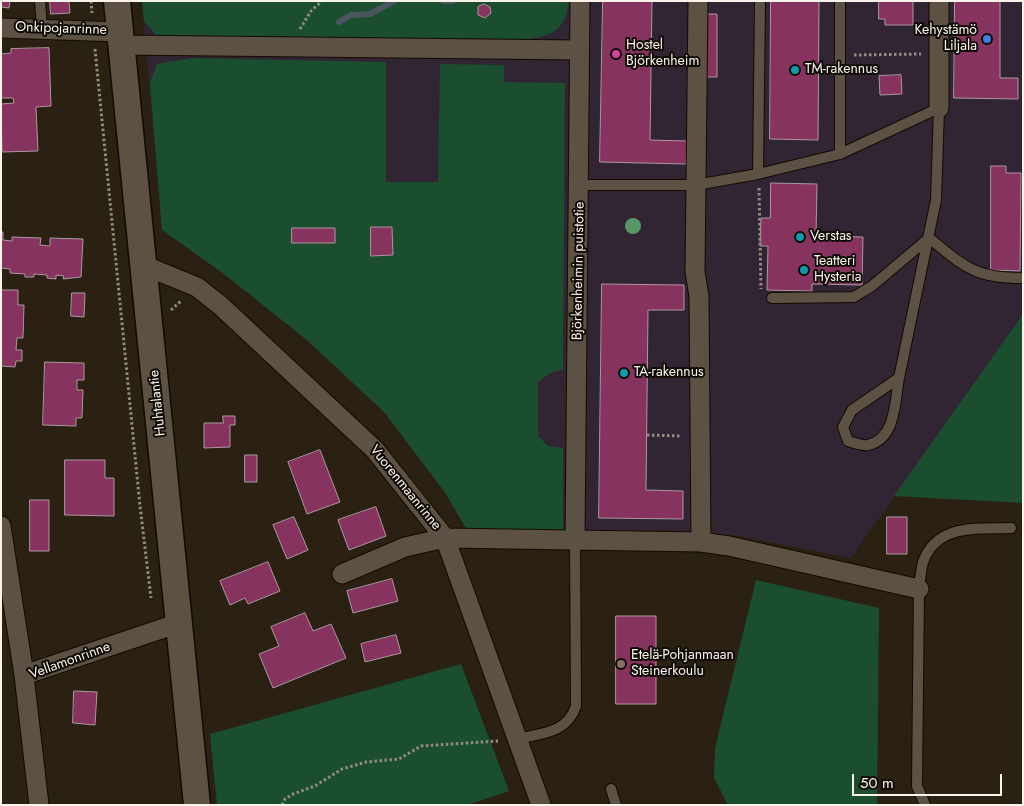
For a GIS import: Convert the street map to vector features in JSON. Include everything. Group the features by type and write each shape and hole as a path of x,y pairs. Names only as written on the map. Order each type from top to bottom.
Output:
{"main road":[{"name":"Huhtalantie","path":"117,1 143,265 167,627 197,805"}],"street":[{"name":"Björkenheimin puistotie","path":"575,542 580,184 580,1"},
{"path":"698,1 695,272 699,296 701,542"},
{"path":"938,1 939,108"},
{"name":"Onkipojanrinne","path":"1,28 94,30 121,38 298,47 579,50"},
{"name":"Vuorenmaanrinne","path":"143,265 197,287 221,306 375,450 445,538 541,805"},
{"path":"1,526 24,675"},
{"path":"342,574 405,547 445,538 575,542 701,542 729,546 919,588"},
{"name":"Vellamonrinne","path":"39,805 24,675 167,627"}],"lane":[{"path":"40,1 42,28"},
{"path":"758,174 760,1"},
{"path":"840,1 840,154"},
{"path":"580,184 696,185 758,174 840,154 939,108 936,200 889,428 883,438 867,446 848,441 843,427 852,410 899,378"},
{"path":"929,238 966,268 997,278 1023,278"},
{"path":"772,298 854,297 872,286 929,238"},
{"path":"926,805 917,786 919,588 924,561 936,540 958,530 1011,528"},
{"path":"518,740 564,726 572,718 576,706 575,542"},
{"path":"611,789 616,805"}],"path":[{"path":"90,1 140,506 167,627"},
{"path":"298,47 301,25 311,10 322,1"},
{"path":"840,55 939,53"},
{"path":"758,174 759,282 765,297 772,298"},
{"path":"647,435 700,436"},
{"path":"282,805 285,799 293,794 315,786 342,769 366,762 399,758 421,746 518,740"}],"shaded area":[{"path":"142,1 1023,1 1023,314 851,558 733,535 470,535 444,491 384,412 308,341 224,274 162,230"}],"green space":[{"path":"142,1 569,1 564,19 556,30 544,36 526,40 157,36 144,21"},
{"path":"192,58 386,62 386,182 438,182 440,64 504,65 504,82 565,83 563,369 549,374 538,382 538,436 548,446 563,448 563,536 470,535 444,491 384,412 308,341 224,274 162,230 150,83 157,64"},
{"path":"1023,314 1023,503 894,496"},
{"path":"756,580 879,608 877,805 728,805 714,778 715,748"},
{"path":"461,664 509,791 467,805 217,805 210,734"}],"building":[{"path":"1,1 10,1 9,8 1,7"},
{"path":"50,1 69,1 70,13 51,14"},
{"path":"603,1 652,1 650,140 687,141 686,164 600,162"},
{"name":"TM-rakennus","path":"771,1 819,1 818,140 770,139"},
{"path":"879,1 913,1 913,25 885,25 885,19 879,19"},
{"path":"955,1 1000,1 1000,78 1018,78 1018,99 954,98"},
{"path":"484,4 490,7 491,13 485,18 478,15 478,7"},
{"path":"704,14 717,14 717,77 705,77"},
{"path":"49,48 51,106 36,107 38,151 2,152 1,104 14,103 13,98 1,98 1,54 11,53 11,49"},
{"path":"901,75 902,94 880,95 879,76"},
{"path":"991,166 1006,166 1006,173 1021,173 1020,271 991,270"},
{"name":"Verstas","path":"771,183 817,184 816,236 863,237 862,285 812,284 812,291 767,290 768,246 760,246 761,218 770,218"},
{"path":"371,227 392,227 393,255 371,256"},
{"path":"292,228 335,228 335,243 292,243"},
{"path":"1,232 3,232 3,240 12,241 12,237 41,238 40,245 50,246 50,238 83,239 81,277 63,279 64,276 56,275 56,279 47,278 47,275 34,274 34,277 25,277 25,274 10,273 10,269 1,268"},
{"name":"TA-rakennus","path":"602,284 684,285 684,310 648,310 646,490 683,491 683,519 599,518"},
{"path":"1,290 18,290 18,305 24,305 23,338 17,338 16,350 22,350 22,361 16,361 15,367 1,366"},
{"path":"72,293 85,293 84,317 71,316"},
{"path":"45,362 84,363 84,380 77,380 77,390 83,390 82,418 76,418 76,426 43,425"},
{"path":"223,416 235,416 235,425 230,425 230,447 204,448 204,423 223,423"},
{"path":"320,450 340,502 307,514 288,462"},
{"path":"245,455 257,455 257,482 245,482"},
{"path":"65,460 105,460 105,478 114,478 114,516 65,515"},
{"path":"30,500 49,500 49,551 30,551"},
{"path":"376,507 386,536 349,550 338,520"},
{"path":"294,517 308,550 287,559 273,525"},
{"path":"887,517 907,517 907,554 887,554"},
{"path":"268,562 280,591 248,604 245,598 230,605 220,581"},
{"path":"392,579 398,601 353,613 347,591"},
{"path":"305,613 313,631 331,624 346,658 273,688 259,654 279,646 271,627"},
{"path":"616,616 656,616 656,704 616,704"},
{"path":"396,635 401,653 365,662 361,644"},
{"path":"74,691 97,692 95,725 73,723"}],"waterway":[{"path":"339,22 351,15 370,14 394,1"},
{"path":"443,1 453,1"}],"place":[{"name":"Kehystämö Liljala","path":"987,39"},
{"name":"Hostel Björkenheim","path":"616,54"},
{"name":"TM-rakennus","path":"795,70"},
{"name":"Verstas","path":"800,237"},
{"name":"Teatteri Hysteria","path":"804,270"},
{"name":"TA-rakennus","path":"624,373"},
{"name":"Etelä-Pohjanmaan Steinerkoulu","path":"621,664"}]}
